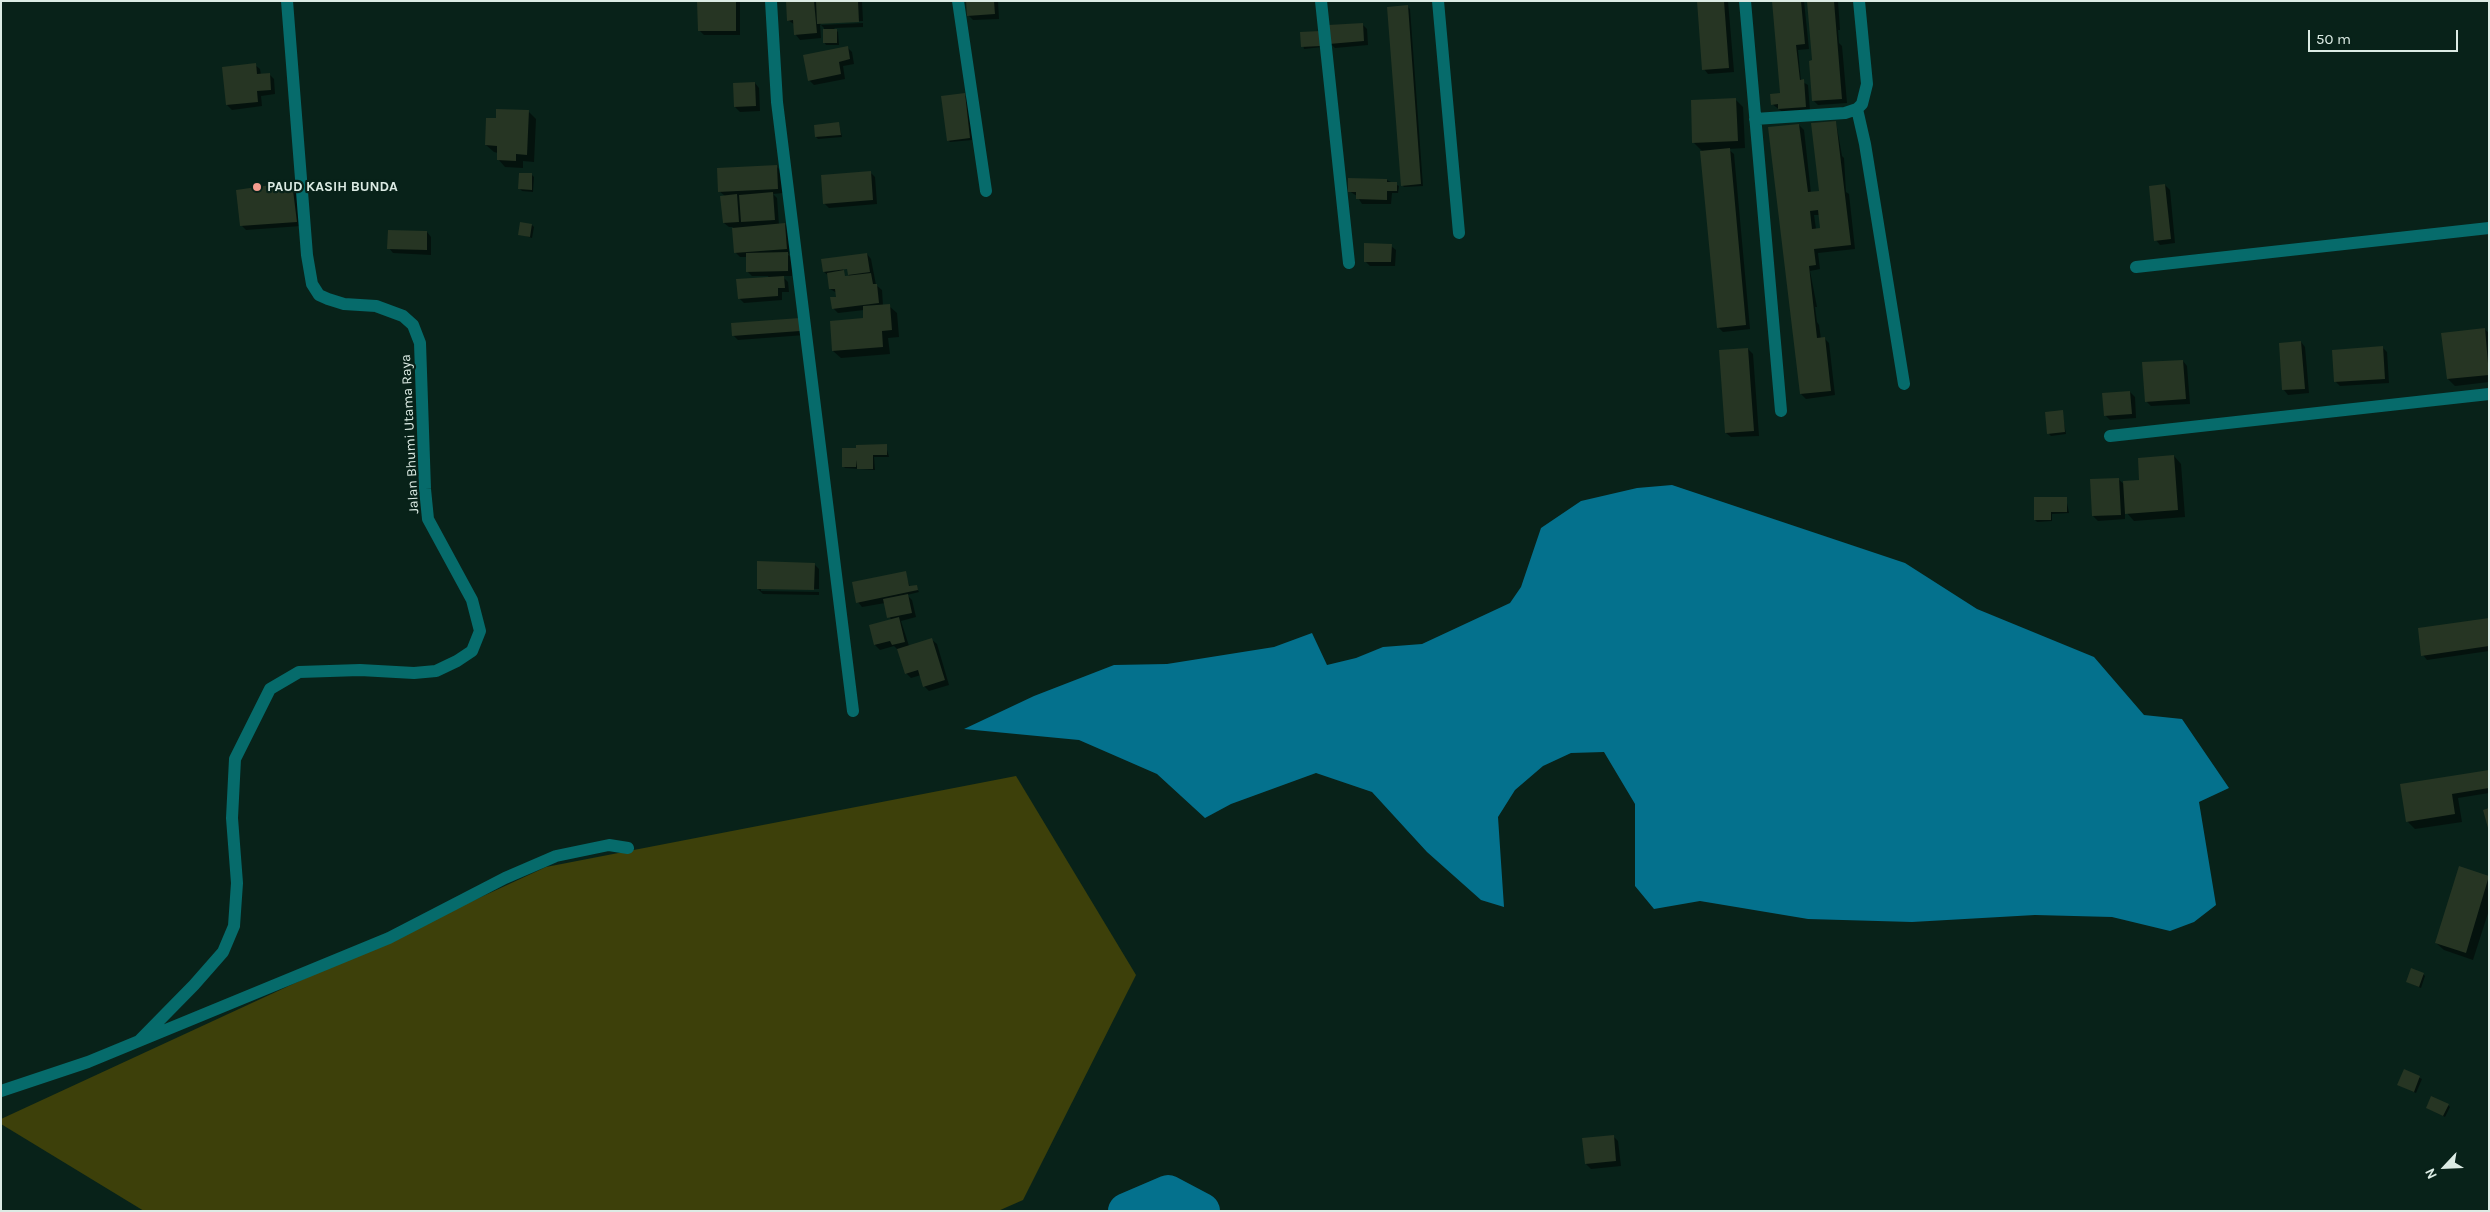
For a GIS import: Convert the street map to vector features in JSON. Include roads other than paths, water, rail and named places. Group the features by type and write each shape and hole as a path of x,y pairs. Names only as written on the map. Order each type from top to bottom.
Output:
{"street":[{"name":"Jalan Bhumi Utama Raya","path":"140,1040 194,985 223,952 234,926 237,883 232,818 235,759 270,689 299,672 360,670 414,673 436,671 457,662 472,651 480,631 472,600 428,519 424,489 420,343 413,326 402,316 376,306 344,304 328,299 319,295 312,284 307,255 287,1"},
{"path":"771,1 777,102 853,711"},
{"path":"958,1 986,191"},
{"path":"1321,1 1349,263"},
{"path":"1438,1 1459,233"},
{"path":"1745,1 1781,411"},
{"path":"1755,119 1844,113 1857,109 1864,99 1867,84 1859,1"},
{"path":"1857,109 1866,144 1904,384"},
{"path":"2136,267 2489,228"},
{"path":"2110,436 2489,394"},
{"path":"1,1091 88,1062 389,938 505,878 556,856 609,845 628,848"}],"water":[{"path":"1672,485 1905,563 1977,609 2094,657 2144,715 2182,719 2229,788 2199,802 2216,905 2194,922 2170,931 2112,917 2035,915 1912,922 1808,919 1700,901 1654,909 1635,886 1635,804 1604,752 1571,753 1543,766 1515,790 1498,817 1504,907 1481,900 1427,852 1372,792 1316,773 1231,804 1205,818 1157,774 1079,740 964,729 1034,696 1114,665 1167,664 1274,647 1312,633 1327,665 1356,658 1383,647 1422,644 1510,603 1521,587 1541,528 1581,501 1637,488"}],"waterway":[{"path":"1126,1211 1168,1193 1202,1211"}],"place":[{"name":"PAUD KASIH BUNDA","path":"257,187"}]}
